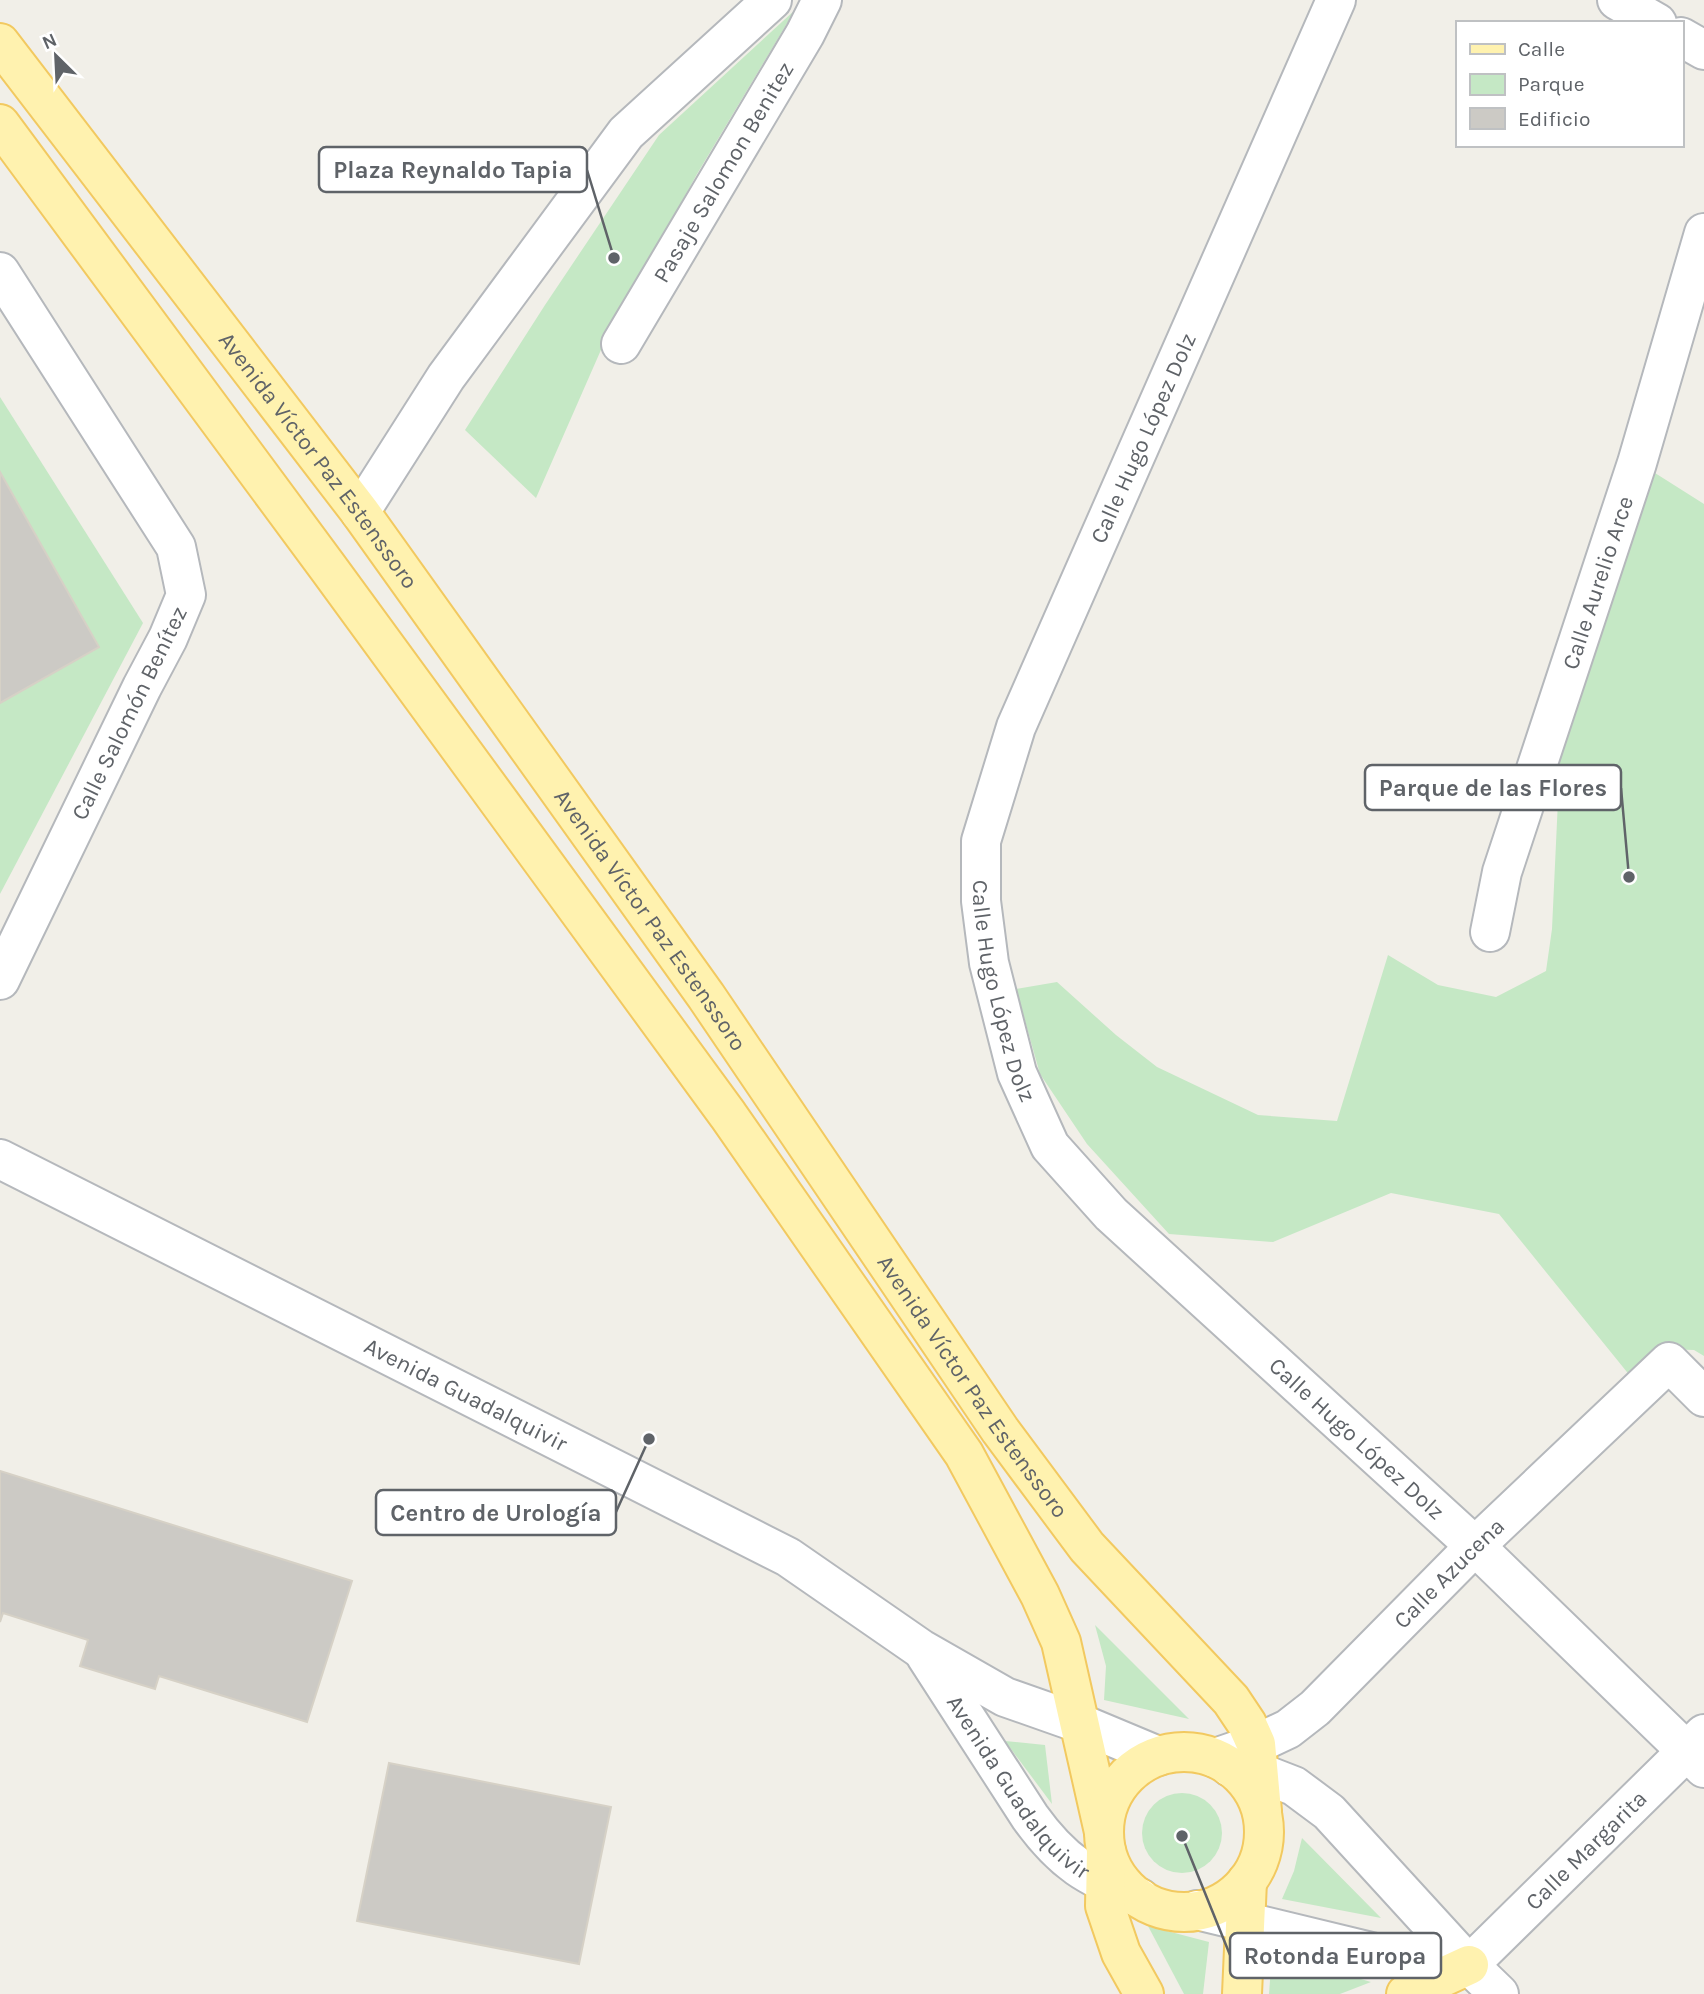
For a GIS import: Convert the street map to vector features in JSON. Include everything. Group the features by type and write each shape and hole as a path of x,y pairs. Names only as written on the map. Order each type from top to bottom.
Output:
{"main road":[{"name":"Avenida Víctor Paz Estenssoro","path":"0,43 360,512 706,996 1000,1430 1087,1547 1231,1700 1247,1724 1240,1760"},
{"name":"Avenida Víctor Paz Estenssoro","path":"0,124 728,1115 964,1454 1040,1595 1061,1642 1114,1867 1105,1906 1121,1953 1144,1994"},
{"path":"1177,1752 1198,1753 1240,1760 1244,1779 1255,1794 1262,1811 1264,1829 1257,1865 1247,1881 1216,1905 1177,1912 1157,1907 1114,1867 1106,1813 1114,1794 1125,1778 1140,1765 1158,1756 1177,1752"},
{"path":"1242,1994 1247,1881"},
{"path":"1406,1994 1469,1965"}],"street":[{"path":"360,512 446,377 626,132 772,0"},
{"name":"Pasaje Salomon Benitez","path":"621,344 805,34 822,0"},
{"name":"Calle Hugo López Dolz","path":"1336,0 1016,727 981,841 981,901 989,963 1017,1073 1050,1146 1111,1214 1698,1751"},
{"path":"1617,0 1654,21"},
{"path":"1683,38 1704,50"},
{"name":"Calle Aurelio Arce","path":"1490,932 1502,872 1637,463 1704,233"},
{"name":"Calle Salomón Benítez","path":"0,272 176,547 186,595 168,638 0,980"},
{"name":"Avenida Guadalquivir","path":"0,1159 788,1557 921,1648 1005,1697 1079,1723 1158,1756"},
{"name":"Calle Azucena","path":"1240,1760 1315,1708 1475,1546 1669,1362 1704,1397"},
{"name":"Avenida Guadalquivir","path":"921,1648 1048,1842 1073,1865 1114,1867"},
{"name":"Calle Margarita","path":"1469,1965 1698,1751"},
{"path":"1240,1760 1294,1786 1329,1812 1469,1965 1499,1994"},
{"path":"1197,1910 1375,1953 1469,1965"}],"green space":[{"path":"795,10 697,174 604,343 536,498 465,430 659,135"},
{"path":"0,397 143,623 0,894"},
{"path":"1655,473 1704,504 1704,1356 1694,1350 1664,1349 1631,1377 1499,1214 1391,1193 1273,1242 1169,1234 1087,1144 1040,1074 1016,989 1057,982 1116,1035 1157,1067 1258,1115 1337,1121 1388,955 1438,985 1496,997 1546,971 1552,929 1561,736 1600,619"},
{"path":"1095,1625 1189,1719 1104,1700 1106,1666"},
{"path":"1005,1741 1045,1745 1052,1804"},
{"path":"1182,1793 1197,1796 1210,1805 1219,1818 1222,1833 1219,1848 1210,1861 1197,1870 1182,1873 1167,1870 1154,1861 1145,1848 1142,1833 1145,1818 1154,1805 1167,1796"},
{"path":"1302,1838 1381,1918 1282,1899 1294,1871"},
{"path":"1148,1926 1209,1942 1203,1994 1184,1994"},
{"path":"1272,1953 1371,1982 1340,1994 1269,1994"}],"building":[{"path":"0,472 99,647 0,703"},
{"path":"0,1471 352,1581 307,1722 159,1676 155,1689 80,1666 88,1640 3,1613 0,1622"},
{"path":"389,1763 611,1807 579,1964 357,1921"}],"place":[{"name":"Plaza Reynaldo Tapia","path":"614,258"},
{"name":"Parque de las Flores","path":"1629,877"},
{"name":"Centro de Urología","path":"649,1439"},
{"name":"Rotonda Europa","path":"1182,1836"}]}
